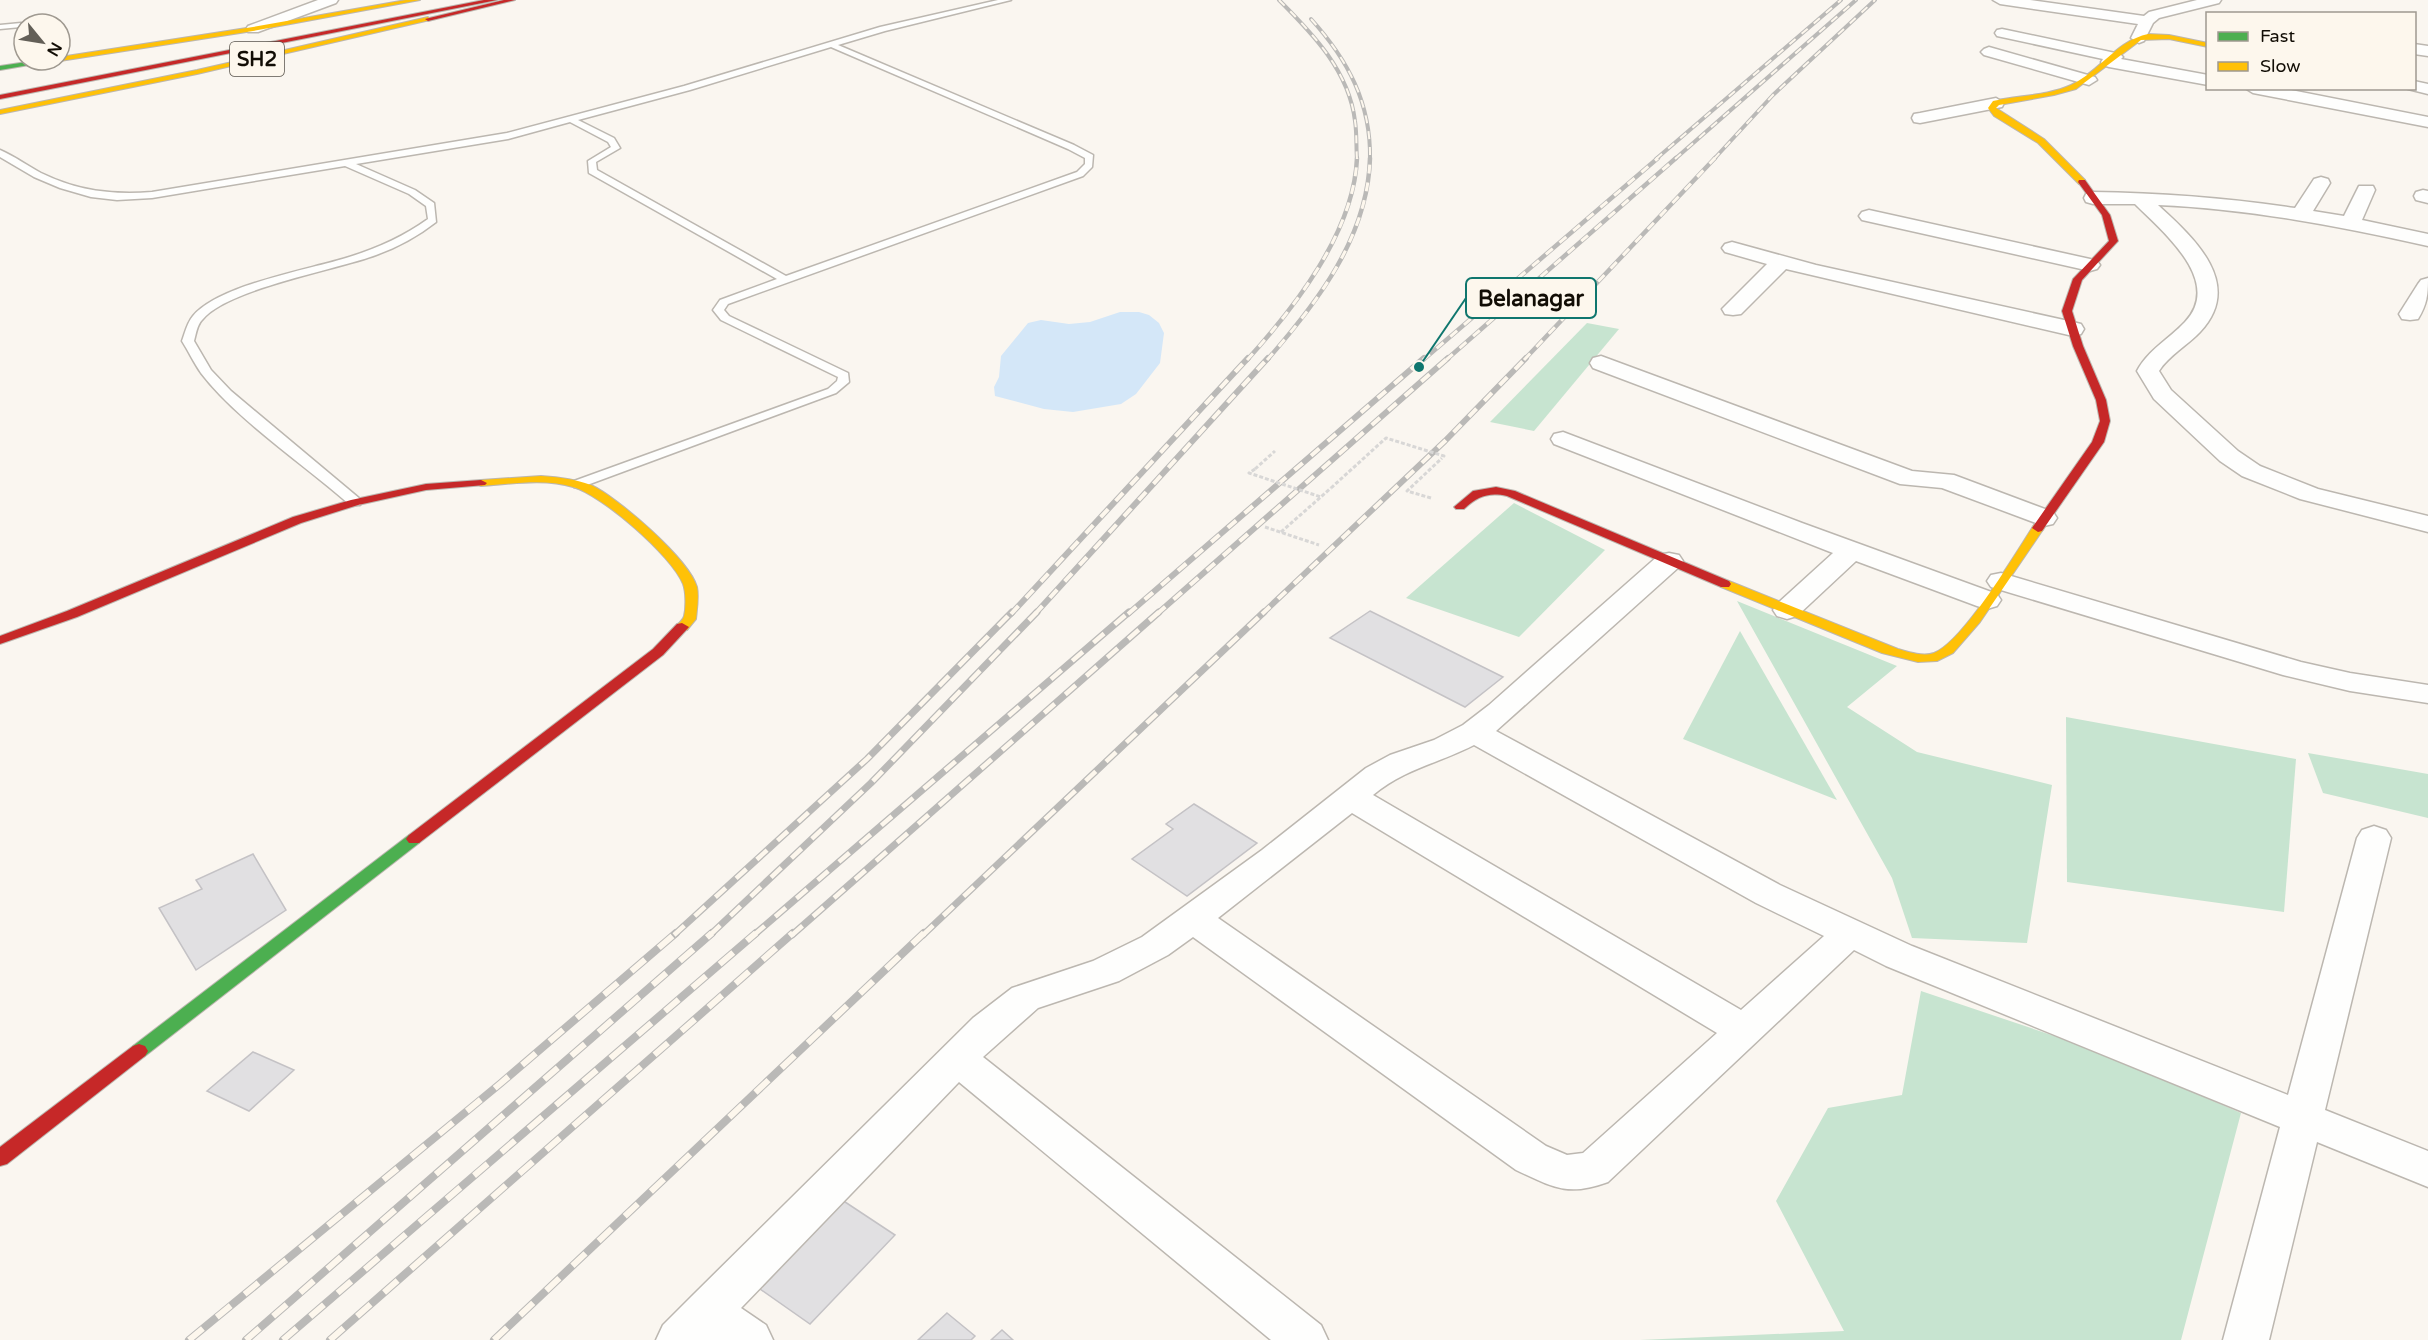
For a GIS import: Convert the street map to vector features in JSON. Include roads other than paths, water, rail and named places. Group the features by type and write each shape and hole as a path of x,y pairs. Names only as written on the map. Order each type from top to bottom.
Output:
{"main road":[{"name":"SH2","path":"72,57 254,29 417,0"},
{"path":"0,87 445,0"},
{"path":"0,97 494,0"},
{"name":"SH2","path":"0,112 197,72 512,0"},
{"path":"1460,507 1472,494 1489,487 1511,492 1670,561 1889,651 1924,658 1946,653 1966,632 2098,442 2105,421 2102,400 2078,346 2070,320 2078,279 2114,240 2114,198 2063,161 2039,140 1997,114 1992,108 1996,103 2066,91 2089,80 2115,61 2132,41 2144,37 2167,38 2206,45"},
{"path":"0,640 82,610 297,520 354,502 426,487 449,485 543,479 579,484 617,506 661,549 690,584 690,619 658,652 0,1158"}],"street":[{"path":"254,29 331,0"},
{"path":"2000,0 2147,21 2161,12 2214,0"},
{"path":"2144,37 2147,21"},
{"path":"2002,33 2115,61 2206,80"},
{"path":"1989,52 2089,80"},
{"path":"2263,90 2428,122"},
{"path":"1920,118 1996,103"},
{"path":"2301,214 2321,183"},
{"path":"2351,223 2366,190"},
{"path":"2114,198 2181,200 2301,214 2428,240"},
{"path":"2114,198 2188,249 2201,263 2207,279 2207,295 2203,314 2153,362 2148,371 2162,394 2229,456 2252,471 2309,494 2428,524"},
{"path":"1869,216 2090,265"},
{"path":"1732,248 1780,262 2070,320"},
{"path":"1733,309 1780,262"},
{"path":"1917,277 2070,320"},
{"path":"2410,314 2428,284"},
{"path":"1601,363 1909,479 1945,480 2044,518"},
{"path":"1563,439 1852,550 1994,591 2294,669 2350,682 2428,694"},
{"path":"1787,610 1852,550"},
{"path":"693,1325 958,1059 1025,998 1106,971 1155,946 1274,858 1377,775 1401,762 1445,747 1474,732 1500,712 1670,561"},
{"path":"1474,732 1768,894 1899,956 2428,1170"},
{"path":"1349,796 1745,1030"},
{"path":"2246,1340 2374,838"},
{"path":"1193,919 1531,1158 1564,1173 1593,1170 1850,933"},
{"path":"958,1059 1305,1340"},
{"path":"693,1325 750,1340"}],"lane":[{"path":"0,153 52,182 78,191 106,197 152,195 454,146 573,121 923,18 1007,0"},
{"path":"579,484 832,391 843,382 844,375 725,318 718,310 724,302 1080,174 1089,165 1090,157 1071,147 832,45"},
{"path":"573,121 611,140 616,148 592,161 592,171 786,280"},
{"path":"347,163 412,192 430,205 433,220 417,234 383,249 277,279 231,296 197,317 188,341 209,375 288,448 320,471 354,502"}],"water":[{"path":"1120,312 1139,312 1149,315 1159,323 1164,333 1160,363 1136,394 1121,404 1073,412 1044,409 995,396 994,387 999,377 1001,356 1028,323 1041,320 1069,324 1090,322"}],"railway":[{"path":"1279,0 1327,54 1345,86 1355,121 1357,158"},
{"path":"1656,159 1841,0"},
{"path":"1675,159 1856,0"},
{"path":"1714,159 1773,95 1875,0"},
{"path":"1311,19 1336,50 1355,83 1366,119 1370,158"},
{"path":"1247,360 1302,292 1334,240 1353,186 1357,158"},
{"path":"1267,360 1321,292 1350,242 1367,187 1370,158"},
{"path":"1423,360 1658,158"},
{"path":"1446,360 1676,158"},
{"path":"1524,360 1715,158"},
{"path":"1011,614 1248,358"},
{"path":"1035,614 1268,358"},
{"path":"1128,614 1424,358"},
{"path":"1157,614 1448,358"},
{"path":"1262,614 1445,441 1526,358"},
{"path":"674,935 867,759 1012,612"},
{"path":"710,935 871,783 1037,612"},
{"path":"754,935 1129,612"},
{"path":"792,935 1159,612"},
{"path":"923,935 1264,612"},
{"path":"189,1340 501,1083 676,933"},
{"path":"246,1340 712,933"},
{"path":"283,1340 756,933"},
{"path":"330,1340 793,933"},
{"path":"494,1340 924,933"}],"place":[{"name":"Belanagar","path":"1419,367"}]}
